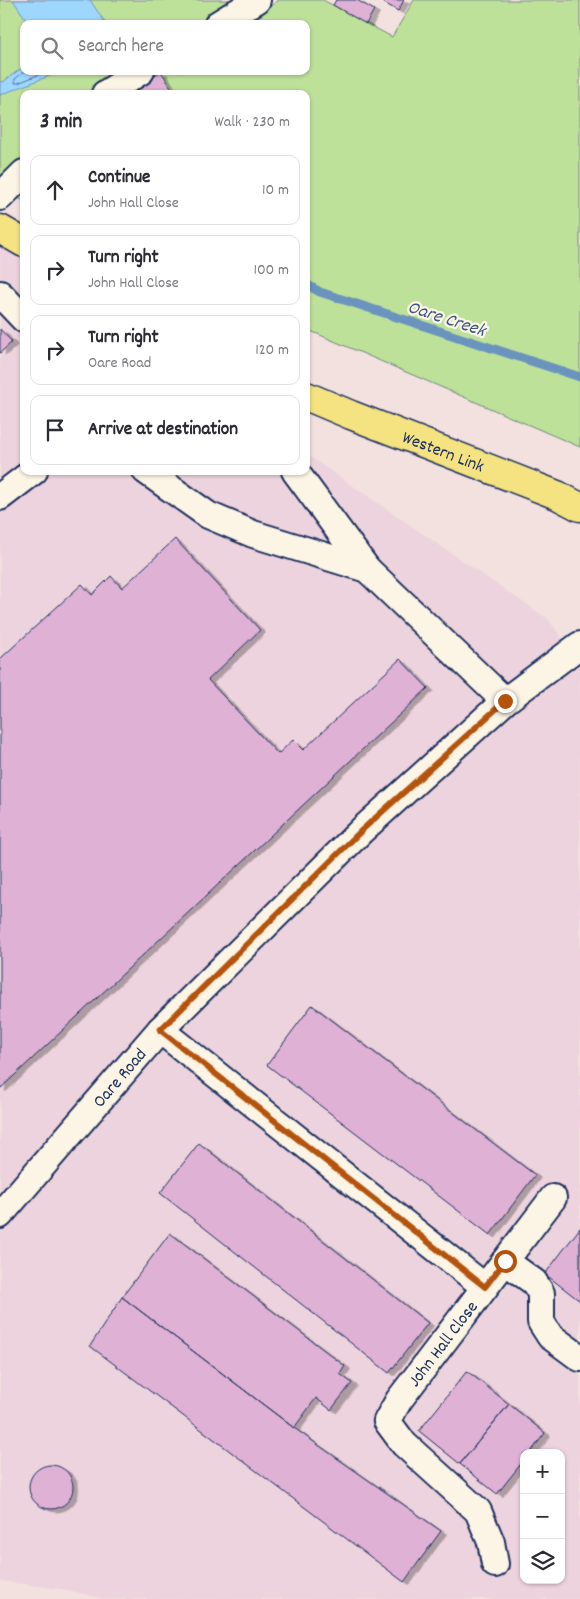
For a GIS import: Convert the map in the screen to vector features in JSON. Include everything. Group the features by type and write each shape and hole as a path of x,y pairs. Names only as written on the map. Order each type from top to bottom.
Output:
{"main road":[{"path":"0,229 20,241"},
{"name":"Western Link","path":"310,398 557,495 580,507"}],"street":[{"path":"224,20 257,0"},
{"path":"111,90 135,75"},
{"path":"0,196 20,177"},
{"path":"0,294 20,315"},
{"path":"0,497 29,475"},
{"path":"152,475 208,514 253,534 367,569"},
{"path":"298,475 367,569 505,701"},
{"name":"Oare Road","path":"0,1215 160,1030 362,830 505,701 580,645"},
{"name":"John Hall Close","path":"160,1030 485,1287"},
{"name":"John Hall Close","path":"495,1564 491,1542 478,1511 404,1444 387,1421 399,1400 553,1198"},
{"path":"505,1261 534,1282 541,1294 541,1322 550,1336 580,1358"}],"shaded area":[{"path":"0,244 20,258 20,475 310,475 310,457 548,619 580,662 580,1599 104,1599 68,1590 0,1581"}],"green space":[{"path":"0,0 264,0 269,7 279,0 323,0 392,37 414,0 580,0 580,447 310,331 310,90 20,90 20,199 0,189"}],"water":[{"path":"13,0 90,0 103,20 26,20"},
{"path":"20,69 20,75 52,75 0,95 0,81 3,82"}],"building":[{"path":"336,0 357,0 374,10 366,24 333,5"},
{"path":"379,0 404,0 398,11"},
{"path":"155,75 163,75 173,90 132,90"},
{"path":"0,329 12,342 0,353"},
{"path":"175,539 260,630 208,680 278,754 293,740 303,750 400,659 428,688 0,1089 0,659 82,584 92,595 111,576 122,588"},
{"path":"312,1005 535,1175 490,1235 267,1065"},
{"path":"199,1143 428,1323 389,1373 160,1193"},
{"path":"580,1228 580,1301 545,1274"},
{"path":"170,1233 345,1366 340,1374 352,1383 331,1410 316,1398 294,1428 122,1297"},
{"path":"122,1297 294,1428 441,1531 404,1582 90,1346"},
{"path":"467,1371 509,1404 460,1464 419,1431"},
{"path":"509,1404 545,1433 533,1449 520,1449 520,1465 497,1494 460,1464"},
{"path":"47,1465 55,1465 67,1471 73,1487 67,1503 55,1509 47,1509 35,1503 29,1491 29,1483 35,1471"}],"waterway":[{"name":"Oare Creek","path":"310,286 320,292 580,377"}],"route":[{"path":"505,701 362,830 160,1030 485,1287 505,1261"}]}
